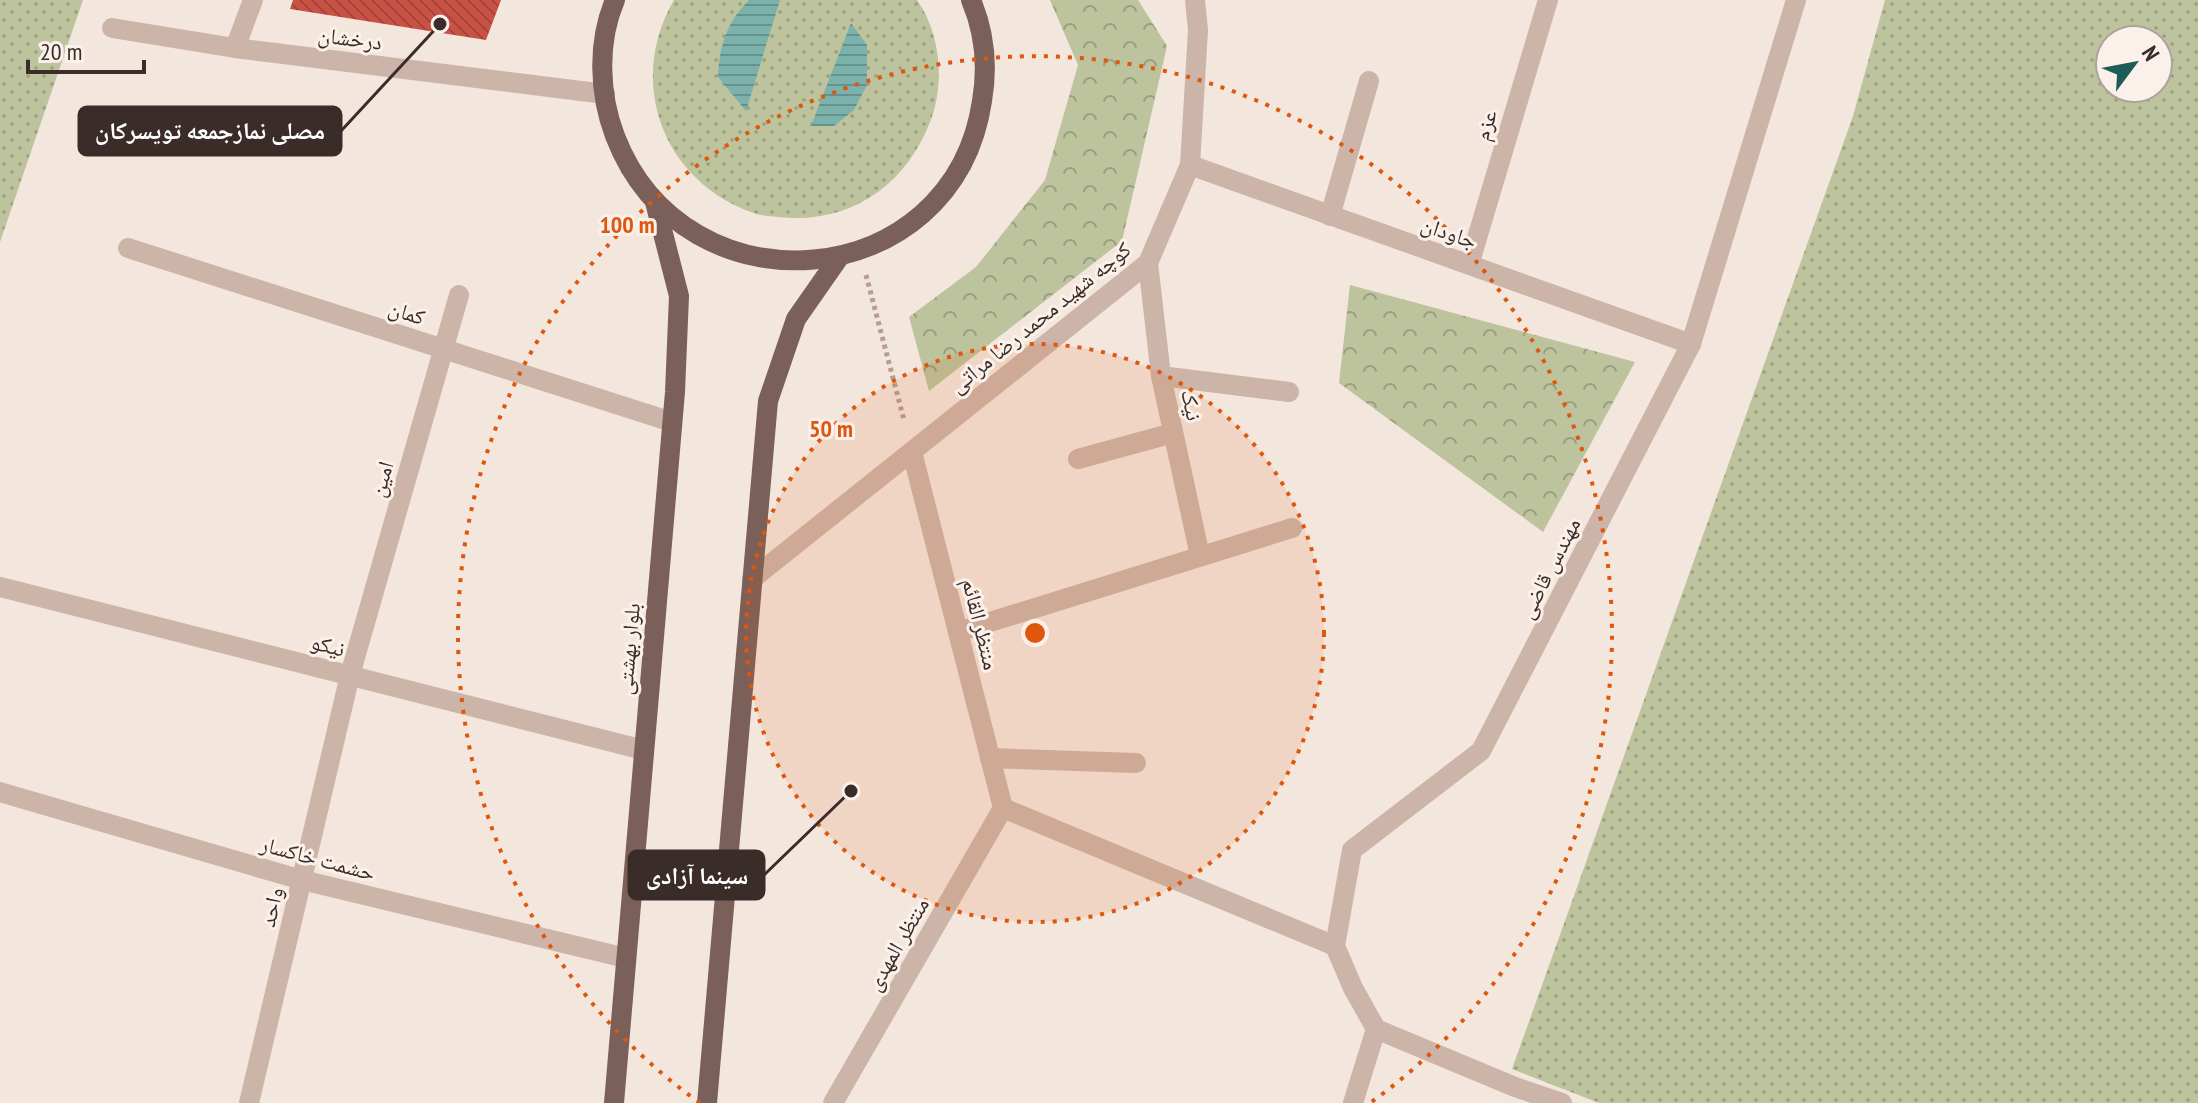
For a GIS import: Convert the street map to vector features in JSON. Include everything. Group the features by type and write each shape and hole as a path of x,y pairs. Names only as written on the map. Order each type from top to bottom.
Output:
{"main road":[{"path":"615,0 609,15 601,64 607,114 625,162 655,202 694,234 740,254 790,262 850,253 887,238 927,209 959,170 979,123 986,74 981,24 971,0"},
{"name":"بلوار بهشتی","path":"614,1103 672,422 679,296 655,202"},
{"path":"707,1103 768,401 796,319 850,253"}],"street":[{"path":"235,48 253,0"},
{"name":"کوچه شهید محمد رضا مراتی","path":"752,579 1148,263 1190,165 1198,30 1195,0"},
{"name":"عزم","path":"1469,265 1548,0"},
{"name":"مهندس قاضی","path":"1335,946 1352,850 1481,751 1691,344 1796,0"},
{"name":"درخشان","path":"112,28 235,48 605,94"},
{"path":"1330,216 1369,81"},
{"name":"جاودان","path":"1190,165 1691,344"},
{"name":"کمان","path":"128,248 672,422"},
{"name":"نیک","path":"1148,263 1161,376 1200,556"},
{"name":"امین","path":"350,675 459,295"},
{"path":"1161,376 1289,392"},
{"path":"1078,459 1173,433"},
{"name":"منتظر القائم","path":"912,452 1003,808"},
{"path":"958,632 1292,528"},
{"name":"نیکو","path":"0,587 644,750"},
{"name":"واحد","path":"249,1103 350,675"},
{"path":"990,758 1136,763"},
{"name":"حشمت خاکسار","path":"0,792 302,880 626,958"},
{"path":"1003,808 1335,946 1353,988 1376,1029 1513,1095 1562,1103"},
{"name":"منتظر المهدی","path":"833,1103 1003,808"},
{"path":"1353,1103 1376,1029"}],"path":[{"path":"850,253 912,452"}],"green space":[{"path":"0,0 83,0 0,242"},
{"path":"674,0 917,0 936,44 939,76 935,107 919,145 906,165 871,197 828,215 804,218 763,215 722,198 696,178 676,154 662,126 654,95 653,64 660,31"},
{"path":"1050,0 1138,0 1167,46 1122,241 929,391 909,317 976,267 1045,180 1078,65"},
{"path":"1885,0 2198,0 2198,1103 1599,1103 1512,1069 1853,116"},
{"path":"1350,285 1635,362 1543,532 1339,383"}],"water":[{"path":"749,0 780,0 746,111 718,77 726,35"},
{"path":"851,23 867,45 867,85 854,110 834,126 811,126"}],"building":[{"path":"293,0 501,0 486,40 290,9"}],"place":[{"name":"مصلی نمازجمعه تویسرکان","path":"440,24"},
{"name":"سینما آزادی","path":"851,791"}]}
